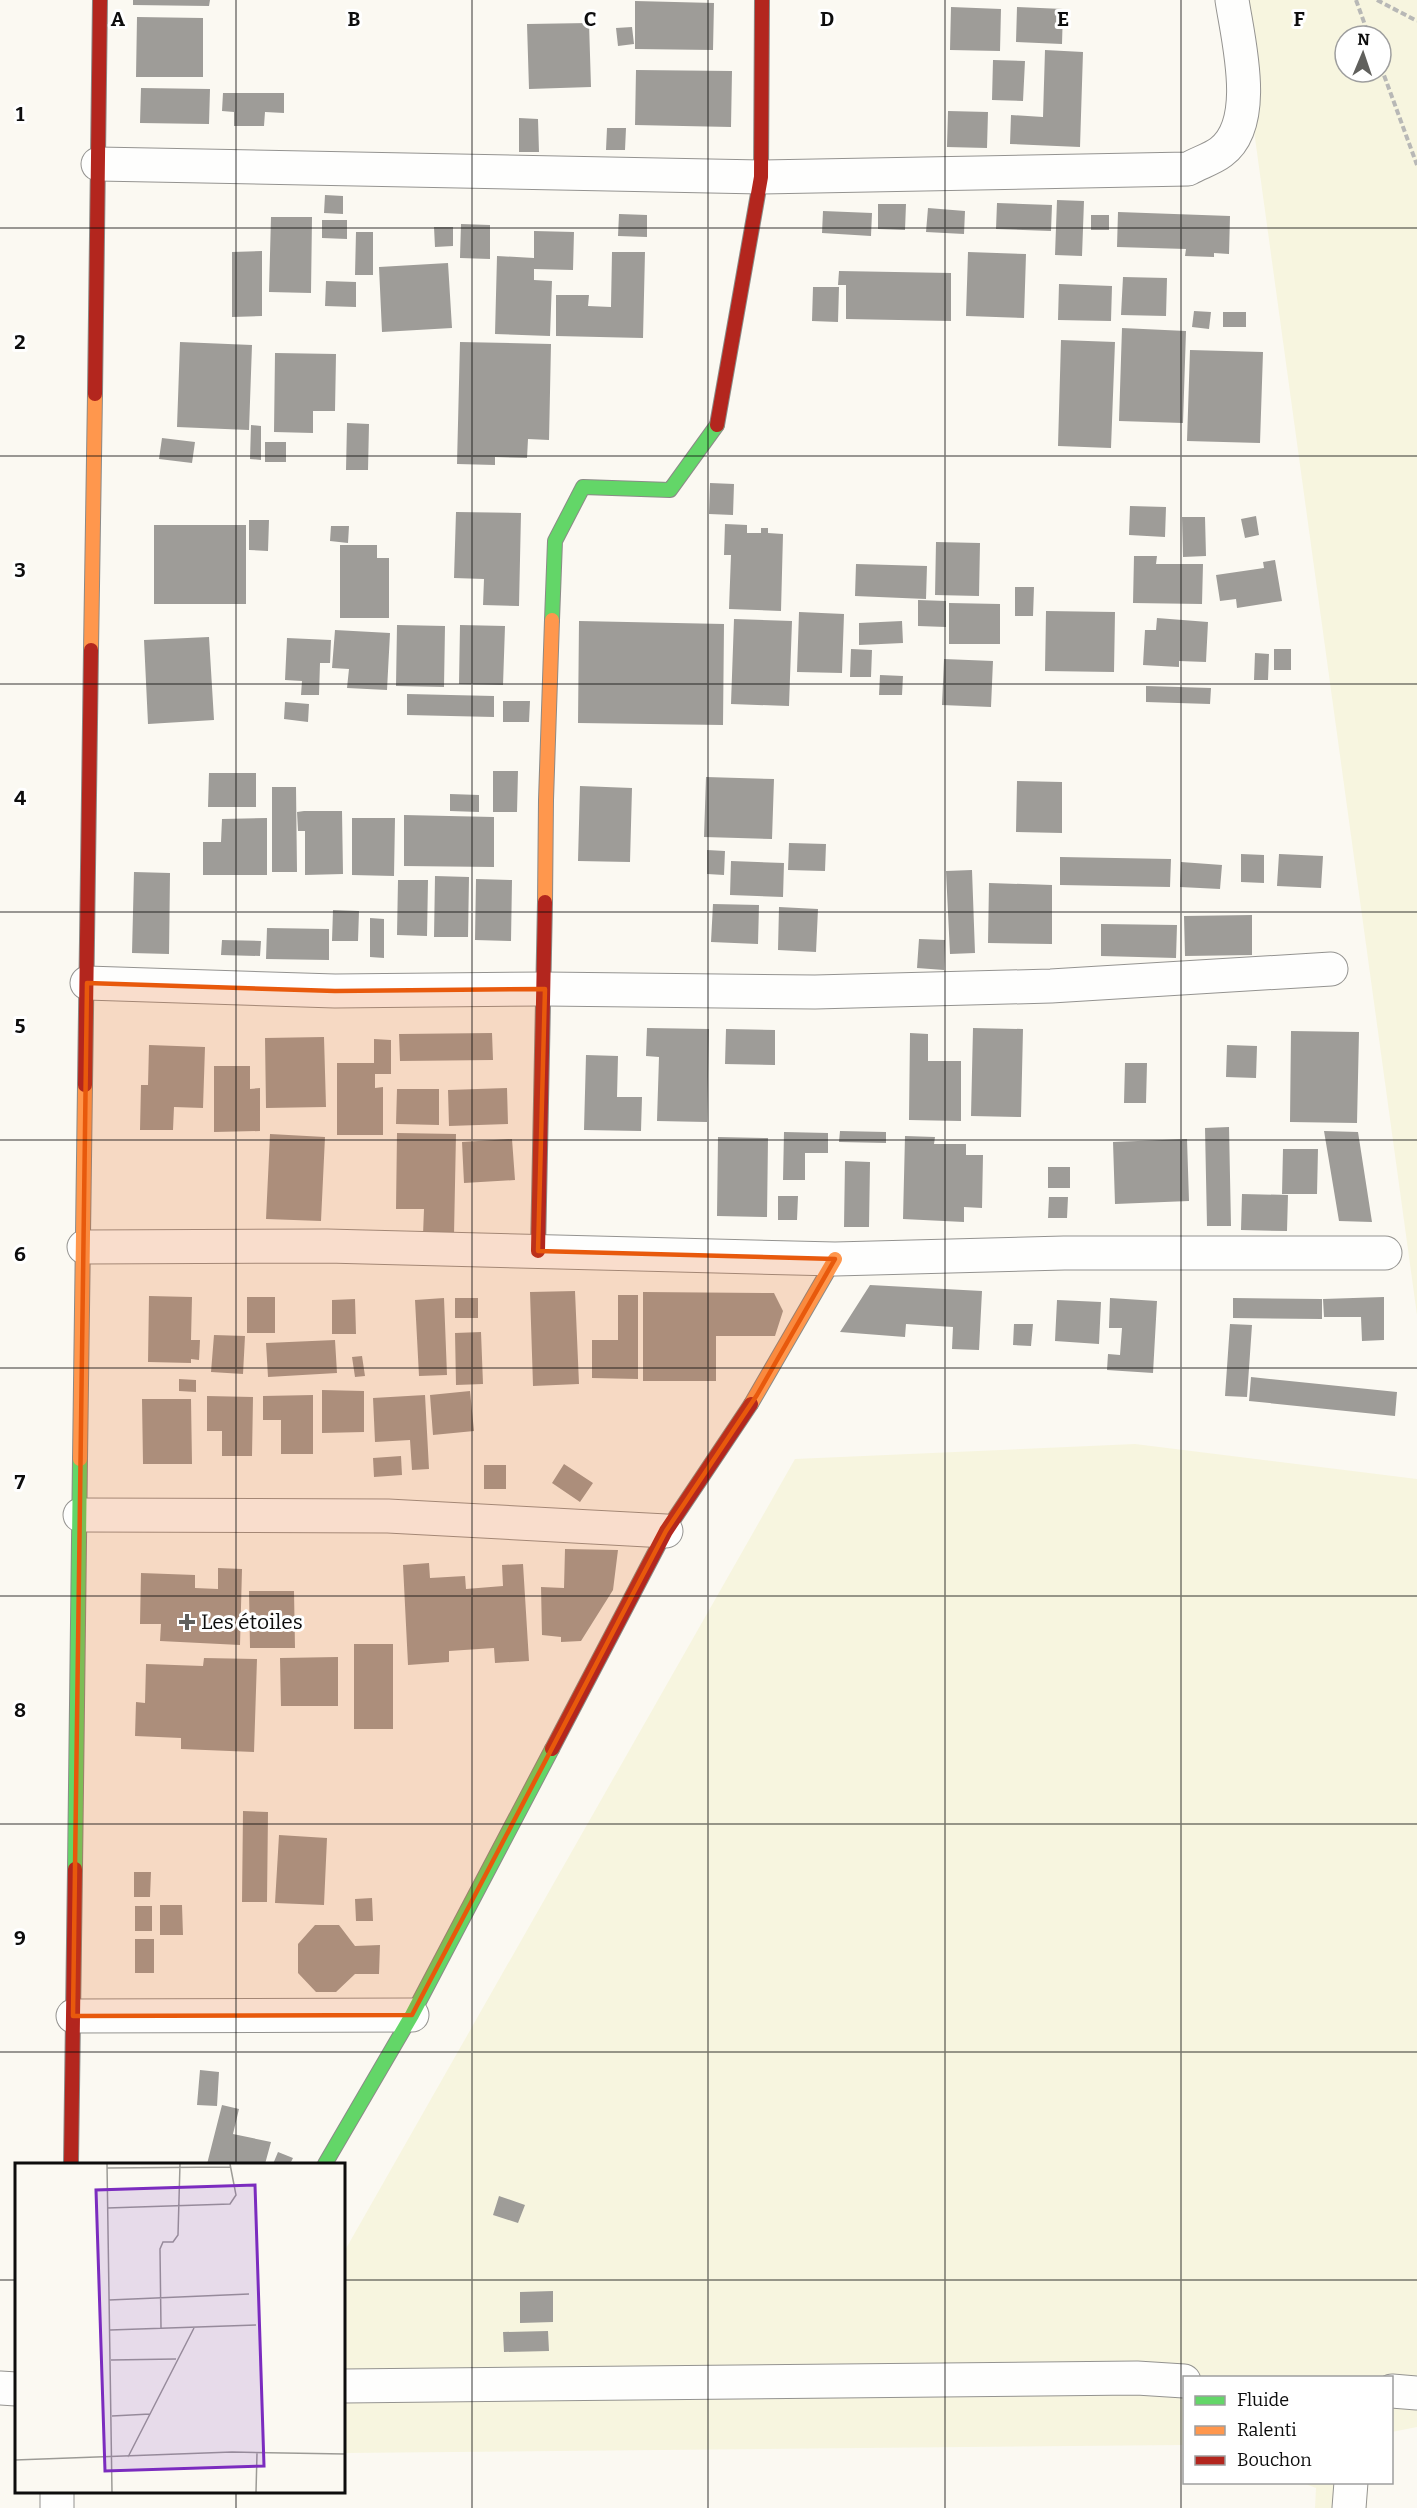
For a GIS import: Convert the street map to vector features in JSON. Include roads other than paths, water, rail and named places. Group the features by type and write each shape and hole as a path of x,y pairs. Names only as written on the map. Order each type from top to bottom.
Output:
{"street":[{"path":"71,2163 100,0"},
{"path":"538,1251 545,989 546,800 555,542 583,487 670,490 719,423 761,177 762,0"},
{"path":"98,164 761,177 1188,168 1223,152 1240,126 1245,87 1232,0"},
{"path":"87,983 335,991 545,989 815,992 1052,986 1331,969"},
{"path":"84,1247 327,1246 835,1259 1064,1253 1385,1252"},
{"path":"326,2163 412,2014 666,1531 757,1395 835,1259"},
{"path":"80,1515 387,1516 666,1531"},
{"path":"73,2016 412,2014"},
{"path":"345,2386 1137,2378 1183,2381"},
{"path":"0,2388 15,2389"},
{"path":"1393,2391 1417,2393"},
{"path":"1349,2508 1351,2484"}],"place":[{"name":"Les étoiles","path":"187,1622"}]}
